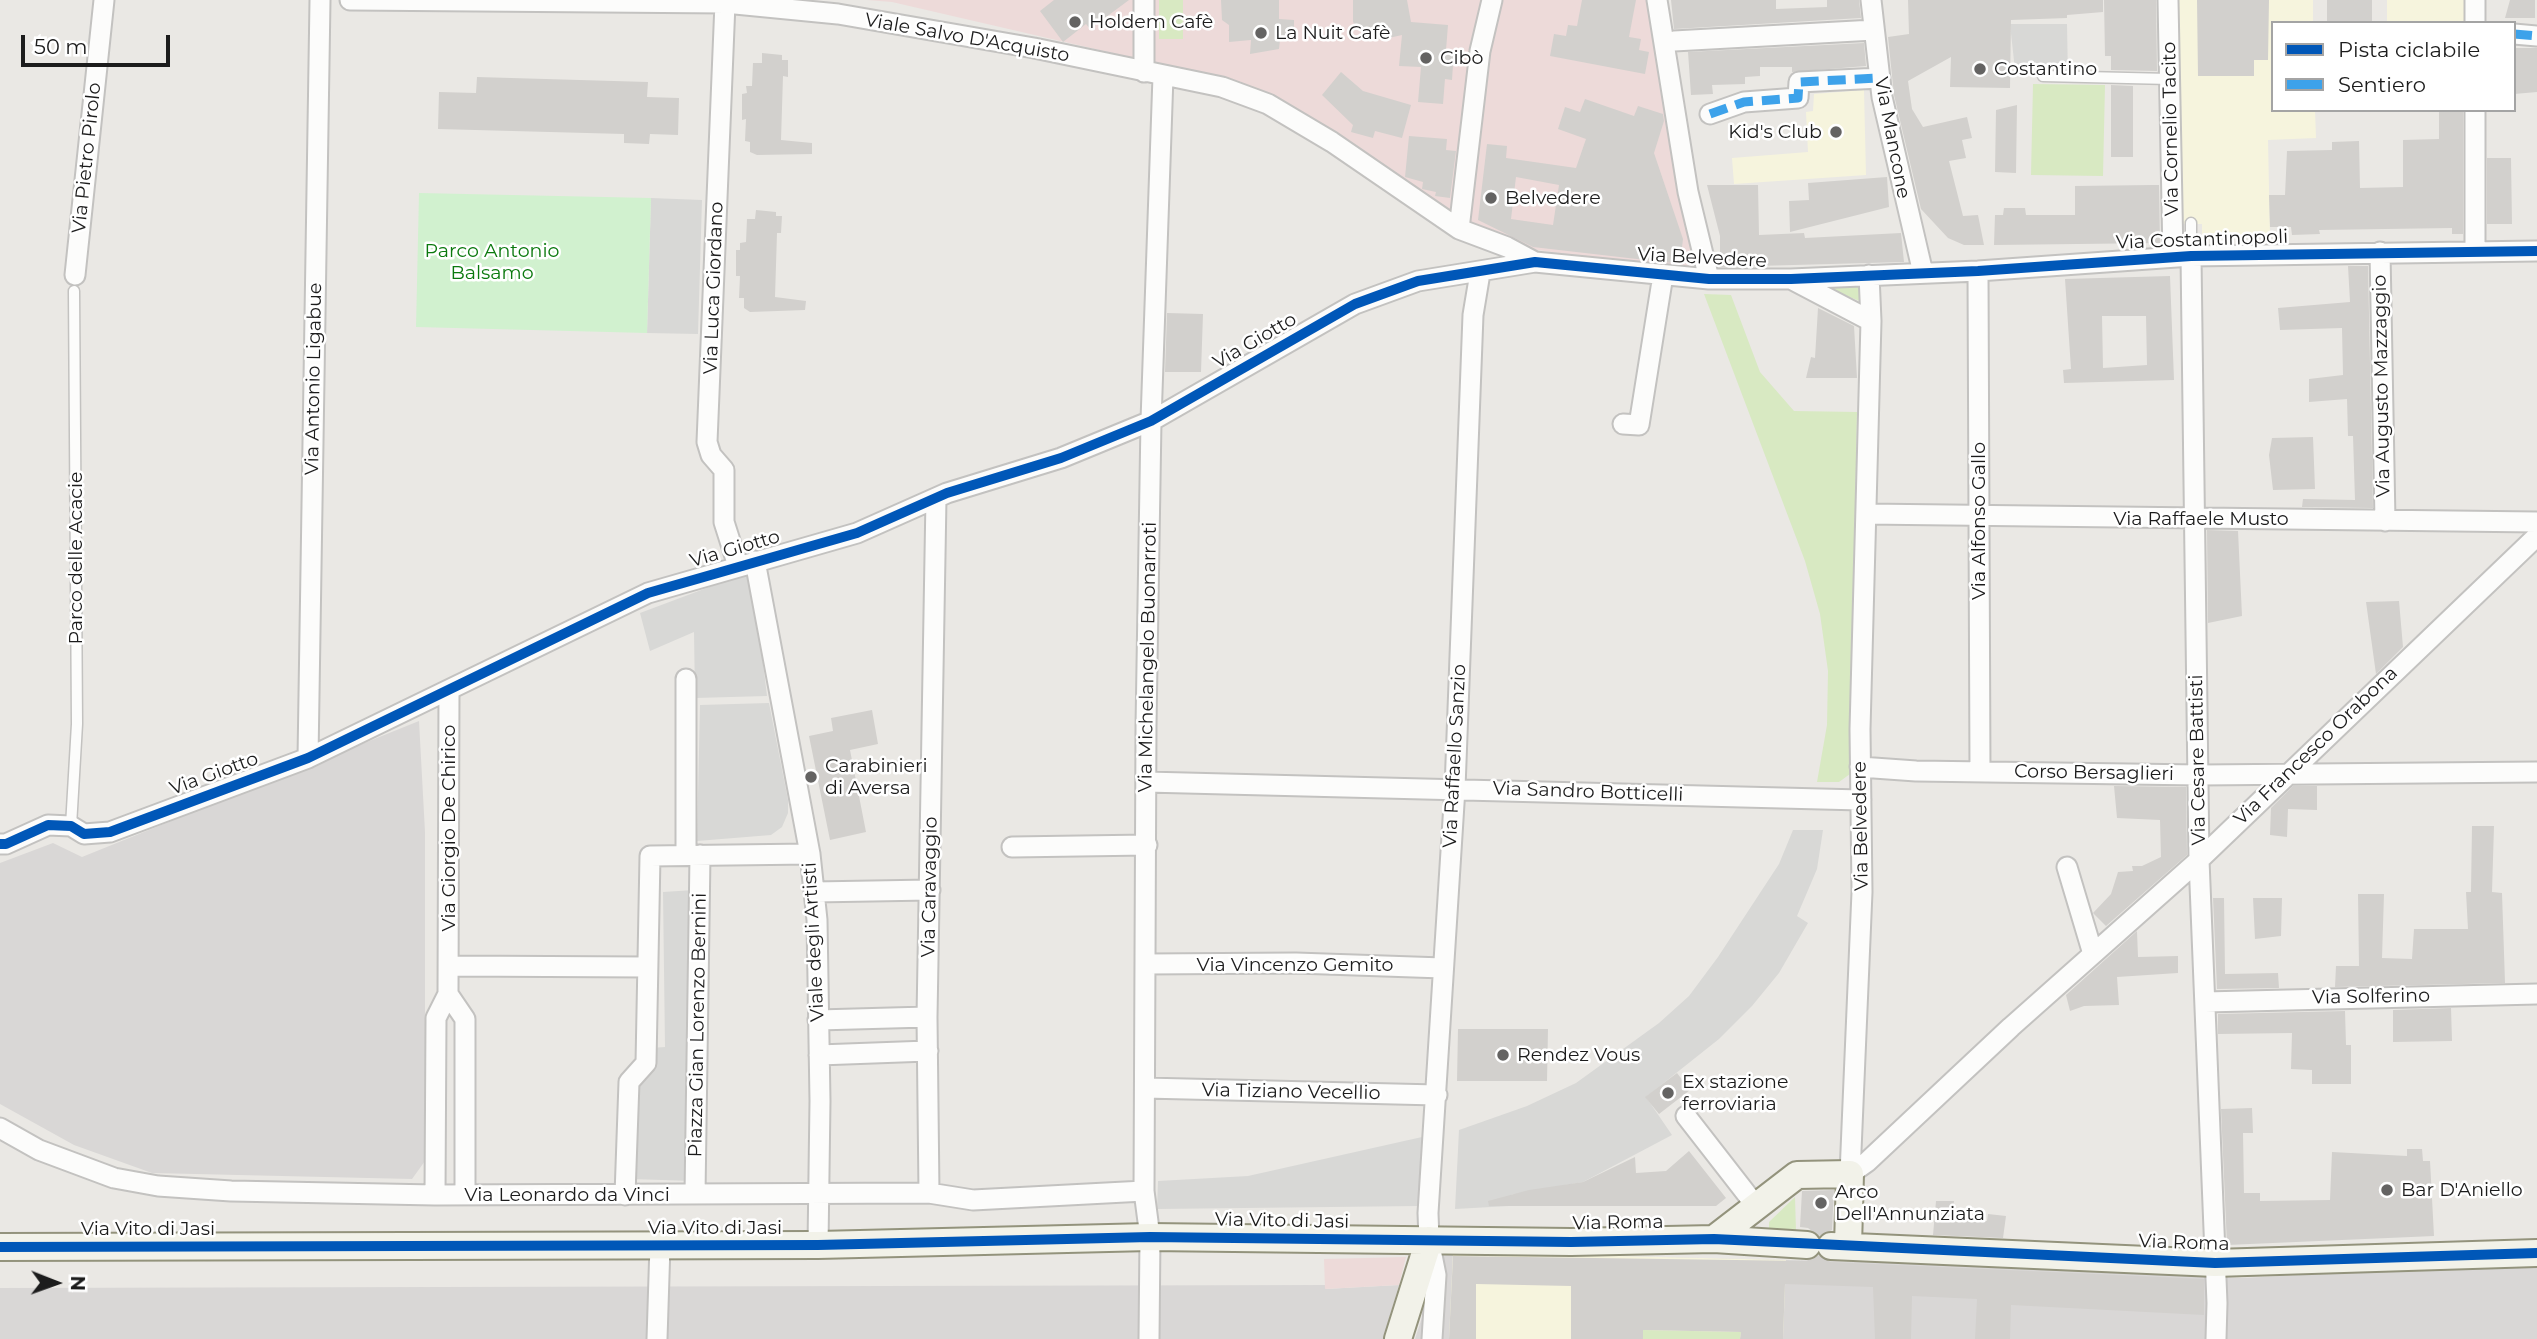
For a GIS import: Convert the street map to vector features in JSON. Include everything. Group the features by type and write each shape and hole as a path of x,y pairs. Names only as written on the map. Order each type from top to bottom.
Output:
{"street":[{"name":"Via Pietro Pirolo","path":"75,283 104,0"},
{"name":"Via Antonio Ligabue","path":"308,758 320,0"},
{"name":"Viale Salvo D'Acquisto","path":"351,0 725,3 839,7 1222,88 1268,104 1332,142 1459,229 1507,247 1535,262"},
{"name":"Via Michelangelo Buonarroti","path":"1144,0 1153,74 1144,1191 1150,1237 1149,1339"},
{"path":"1459,229 1480,51 1492,0"},
{"path":"1657,0 1688,192 1709,279"},
{"name":"Via Mancone","path":"1871,0 1880,78 1906,209 1923,273"},
{"name":"Via Cornelio Tacito","path":"2168,0 2170,79 2182,257"},
{"path":"2474,0 2475,21"},
{"name":"Via Luca Giordano","path":"725,3 707,442 711,455 724,470 724,522 747,564"},
{"path":"1674,41 1874,30"},
{"path":"2516,34 2537,36"},
{"path":"1710,114 1744,102 1798,99 1799,82 1880,78"},
{"path":"2475,112 2475,250"},
{"name":"Via Costantinopoli","path":"1869,275 1978,271 2182,257 2537,251"},
{"name":"Via Augusto Mazzaggio","path":"2380,252 2385,521"},
{"name":"Via Cesare Battisti","path":"2182,257 2193,520 2200,775 2199,860 2216,1339"},
{"path":"1480,273 1535,262"},
{"name":"Via Belvedere","path":"1535,262 1709,279 1869,275 1871,321 1860,767 1862,892 1850,1174 1829,1246"},
{"name":"Via Alfonso Gallo","path":"1978,271 1980,772"},
{"name":"Via Giotto","path":"0,844 6,844 48,825 72,826 84,834 110,832 308,758 648,593 857,533 936,498 1061,458 1151,421 1355,304 1418,281 1480,273"},
{"name":"Via Raffaello Sanzio","path":"1433,1335 1436,1275 1429,1240 1455,788 1473,315 1480,273"},
{"path":"1623,424 1639,425 1663,275"},
{"name":"Via Belvedere","path":"1791,279 1871,321"},
{"name":"Via Caravaggio","path":"929,1193 927,1017 936,498"},
{"name":"Via Raffaele Musto","path":"1866,514 2193,520 2537,522"},
{"name":"Via Francesco Orabona","path":"1850,1174 1867,1162 2199,860 2284,775 2537,536"},
{"name":"Viale degli Artisti","path":"747,564 810,854 814,892 819,1055 818,1245"},
{"name":"Piazza Gian Lorenzo Bernini","path":"686,679 693,855 695,1194"},
{"name":"Via Giorgio De Chirico","path":"435,1195 436,1018 448,994 449,966 449,691"},
{"name":"Corso Bersaglieri","path":"1860,767 1980,772 2200,775 2537,772"},
{"name":"Via Sandro Botticelli","path":"1146,782 1861,800"},
{"path":"1012,846 1147,845"},
{"path":"625,1195 628,1082 646,1063 650,856 810,854"},
{"path":"2067,867 2093,954"},
{"path":"814,892 930,890"},
{"name":"Via Vincenzo Gemito","path":"1147,964 1296,963 1443,968"},
{"path":"449,966 647,967"},
{"path":"448,994 465,1018 465,1195"},
{"name":"Via Solferino","path":"2205,1002 2537,994"},
{"path":"818,1020 927,1017"},
{"path":"819,1055 928,1051"},
{"name":"Via Tiziano Vecellio","path":"1145,1088 1437,1095"},
{"path":"1686,1116 1756,1206"},
{"name":"Via Leonardo da Vinci","path":"0,1128 38,1150 114,1178 231,1191 435,1195 929,1193 973,1200 1144,1191"},
{"path":"1714,1239 1797,1175 1850,1174"},
{"name":"Via Vito di Jasi","path":"0,1247 818,1245 1150,1237 1429,1240"},
{"name":"Via Roma","path":"1429,1240 1714,1239 2214,1263 2537,1253"},
{"path":"1429,1240 1401,1331 1433,1335"},
{"path":"657,1339 660,1245"}],"lane":[{"path":"2043,76 2170,79"},
{"path":"2182,257 2191,223"},
{"name":"Parco delle Acacie","path":"72,826 77,724 75,283"}],"shaded area":[{"path":"867,0 1651,0 1694,273 1511,246 1190,71 892,2"},
{"path":"2176,0 2313,0 2313,21 2271,21 2271,112 2315,112 2316,138 2268,140 2270,235 2202,237 2202,224 2179,224"},
{"path":"2387,0 2465,0 2465,21 2387,21"},
{"path":"2010,24 2067,24 2068,80 2015,70"},
{"name":"Kid's Club","path":"1864,90 1866,175 1734,184 1732,158 1808,152 1806,112 1813,111 1814,94"},
{"path":"651,198 702,200 698,334 647,333"},
{"path":"752,571 767,696 695,698 694,632 650,651 640,613"},
{"path":"769,703 788,800 788,813 782,827 771,835 697,841 700,705"},
{"path":"419,721 425,832 425,1161 412,1179 152,1173 74,1145 0,1104 0,863 53,843 82,857"},
{"path":"1793,830 1823,830 1817,869 1797,916 1808,923 1779,973 1752,1006 1719,1039 1646,1097 1672,1135 1583,1182 1511,1195 1509,1206 1455,1209 1459,1130 1527,1106 1576,1083 1659,1023 1689,996 1718,957 1779,864"},
{"path":"694,890 693,1181 631,1179 633,1085 651,1048 665,1047 663,892"},
{"path":"1422,1137 1418,1206 1157,1209 1158,1181 1248,1176"},
{"path":"1443,1252 1874,1262 2242,1278 2537,1263 2537,1339 1415,1339"},
{"path":"1453,1252 1786,1260 1783,1339 1449,1339"},
{"path":"1406,1257 1399,1285 1325,1289 1324,1259"},
{"path":"1325,1285 1326,1289 1399,1285 1383,1339 0,1339 0,1288"}],"green space":[{"path":"1159,0 1183,0 1183,39 1159,39"},
{"path":"2033,84 2105,85 2103,176 2031,175"},
{"name":"Parco Antonio Balsamo","path":"419,193 651,198 647,333 416,327"},
{"path":"1862,278 1862,302 1815,283"},
{"path":"1704,294 1731,295 1760,372 1794,411 1857,412 1850,774 1839,782 1817,782 1827,725 1828,671 1820,614 1805,561"},
{"path":"1795,1197 1796,1231 1769,1230 1769,1222"},
{"path":"1643,1330 1741,1332 1740,1339 1643,1339"}],"building":[{"name":"Holdem Cafè","path":"1054,0 1129,0 1090,29 1086,24 1063,42 1040,11"},
{"name":"La Nuit Cafè","path":"1221,0 1279,0 1279,19 1294,20 1294,40 1280,40 1279,49 1250,54 1251,40 1229,42 1229,25 1222,20"},
{"path":"1353,0 1407,0 1411,22 1448,25 1446,50 1454,50 1452,80 1445,79 1443,104 1418,102 1421,67 1399,66 1402,35 1380,40 1360,31 1353,22"},
{"path":"1582,0 1636,0 1629,37 1641,39 1639,50 1649,52 1645,74 1550,56 1554,34 1566,36 1568,25 1577,26"},
{"path":"1671,0 1776,0 1776,9 1827,7 1827,0 1859,0 1861,18 1674,29"},
{"path":"1908,0 2103,0 2103,12 2067,15 2067,18 2011,20 2010,88 1950,87 1951,57 1908,81 1912,109 1923,127 1967,117 1972,138 1962,140 1966,158 1949,161 1963,216 1978,215 1984,245 1964,245 1948,238 1921,209 1894,95 1888,37 1909,34"},
{"path":"2104,0 2156,0 2157,71 2111,70 2111,56 2105,56"},
{"path":"2197,0 2269,0 2268,60 2254,60 2254,76 2198,76"},
{"path":"2327,0 2372,0 2372,21 2327,21"},
{"path":"2510,0 2535,0 2535,18 2505,18"},
{"path":"1864,43 1866,66 1792,72 1792,67 1760,67 1760,76 1745,77 1745,84 1712,85 1713,94 1691,95 1688,52"},
{"path":"2516,48 2537,48 2537,92 2516,94"},
{"path":"762,53 782,55 782,60 788,60 788,77 783,76 781,140 812,143 812,154 757,155 750,152 750,142 745,141 746,119 742,120 742,94 747,93 746,86 752,86 753,63 762,63"},
{"path":"1341,72 1363,91 1411,105 1402,138 1375,131 1373,138 1351,132 1353,125 1322,95"},
{"path":"477,77 648,82 647,97 679,98 678,135 650,134 649,144 624,143 624,134 438,129 439,92 476,93"},
{"path":"2111,85 2133,86 2133,157 2111,157"},
{"path":"1585,99 1634,116 1638,106 1663,114 1664,121 1654,153 1683,239 1680,264 1533,247 1478,220 1487,144 1507,146 1506,158 1576,168 1586,139 1558,129 1565,107 1580,112","holes":["1516,177 1559,185 1553,225 1511,219"]},
{"path":"2017,105 2016,173 1995,172 1996,110"},
{"path":"2439,112 2463,112 2463,234 2452,234 2452,228 2319,230 2320,234 2292,235 2291,227 2270,227 2269,195 2285,195 2287,151 2332,150 2332,142 2359,141 2360,188 2403,187 2403,140 2439,139"},
{"path":"1409,136 1447,139 1446,150 1456,151 1450,198 1435,196 1436,192 1422,189 1423,182 1405,177"},
{"path":"2487,158 2511,158 2512,224 2487,224"},
{"path":"1887,177 1889,207 1790,232 1789,201 1809,200 1808,183"},
{"path":"1707,185 1758,185 1759,235 1804,233 1805,238 1901,233 1904,262 1720,267 1720,236"},
{"path":"2159,185 2160,243 1994,245 1995,215 2003,215 2004,208 2025,208 2026,215 2075,215 2075,186"},
{"path":"756,210 776,212 776,216 782,216 781,233 777,233 775,297 806,301 805,310 750,312 744,308 744,298 739,298 740,276 736,276 736,250 740,250 740,243 746,242 747,219 755,219"},
{"path":"2348,266 2368,266 2373,508 2302,507 2303,499 2355,500 2353,436 2348,436 2347,399 2309,402 2309,379 2343,375 2342,328 2280,330 2278,308 2350,302"},
{"path":"2170,276 2174,380 2064,383 2063,370 2071,369 2065,279","holes":["2102,316 2146,316 2147,365 2103,368"]},
{"path":"1818,308 1854,326 1857,378 1806,378 1811,357 1815,358"},
{"path":"1167,313 1203,314 1201,372 1165,372"},
{"path":"2313,437 2315,489 2273,490 2269,455 2272,438"},
{"path":"2207,530 2238,531 2242,616 2208,623"},
{"path":"2399,601 2403,647 2376,674 2366,602"},
{"path":"872,710 878,744 850,750 866,832 830,840 809,736 833,731 831,718"},
{"path":"2114,786 2186,787 2187,855 2106,926 2093,913 2111,894 2118,872 2133,871 2132,866 2142,866 2161,857 2160,820 2117,818"},
{"path":"2293,786 2317,786 2317,810 2288,809 2287,837 2270,835 2271,808"},
{"path":"2472,826 2494,826 2492,892 2502,893 2505,983 2335,987 2336,966 2359,966 2358,894 2384,894 2382,958 2412,959 2414,929 2468,929 2466,892 2471,892"},
{"path":"2213,898 2224,898 2225,974 2278,973 2279,988 2217,989"},
{"path":"2253,898 2282,898 2281,936 2255,939"},
{"path":"2137,931 2138,957 2178,956 2178,973 2117,977 2119,1005 2084,1006 2070,1011 2066,995"},
{"path":"2451,1008 2452,1041 2393,1042 2393,1010"},
{"path":"2345,1011 2346,1045 2351,1045 2351,1084 2312,1084 2312,1070 2291,1069 2292,1033 2218,1034 2218,1014"},
{"name":"Rendez Vous","path":"1458,1029 1548,1029 1547,1081 1457,1081"},
{"name":"Ex stazione ferroviaria","path":"1677,1073 1690,1090 1659,1114 1645,1097"},
{"path":"2252,1108 2253,1133 2243,1133 2244,1193 2260,1193 2260,1201 2330,1200 2332,1152 2407,1156 2407,1149 2422,1149 2423,1161 2430,1161 2434,1236 2227,1245 2221,1109"},
{"path":"1689,1151 1726,1198 1716,1206 1489,1206 1488,1201 1529,1190 1583,1182 1635,1157 1636,1173 1666,1171"},
{"path":"1834,1190 1832,1230 1819,1236 1808,1228 1800,1227 1802,1191"},
{"path":"1936,1201 1954,1201 1952,1215 1956,1215 1955,1218 1987,1221 1988,1214 2006,1216 2003,1238 1933,1235"},
{"path":"1819,1255 1830,1262 2204,1279 2204,1315 2011,1305 2010,1339 1975,1339 1977,1299 1912,1296 1911,1339 1875,1339 1873,1287 1785,1284 1783,1339 1740,1339 1741,1332 1643,1330 1643,1339 1571,1339 1571,1286 1476,1284 1476,1339 1449,1339 1453,1256 1806,1261"}],"marked path":[{"path":"2516,34 2537,36"},
{"path":"1710,114 1744,102 1798,98 1799,82 1880,78"}],"cycle path":[{"path":"0,844 6,844 48,825 71,826 84,834 110,832 308,758 648,593 857,533 947,493 1061,458 1151,421 1355,304 1418,281 1535,262 1709,279 1791,279 1978,271 2191,256 2537,251"},
{"path":"0,1247 818,1245 1150,1237 1571,1242 1714,1239 2215,1263 2537,1253"}],"place":[{"name":"Holdem Cafè","path":"1075,22"},
{"name":"La Nuit Cafè","path":"1261,33"},
{"name":"Cibò","path":"1426,58"},
{"name":"Costantino","path":"1980,69"},
{"name":"Kid's Club","path":"1836,132"},
{"name":"Belvedere","path":"1491,198"},
{"name":"Carabinieri di Aversa","path":"811,777"},
{"name":"Rendez Vous","path":"1503,1055"},
{"name":"Ex stazione ferroviaria","path":"1668,1093"},
{"name":"Bar D'Aniello","path":"2387,1190"},
{"name":"Arco Dell'Annunziata","path":"1821,1203"}]}
